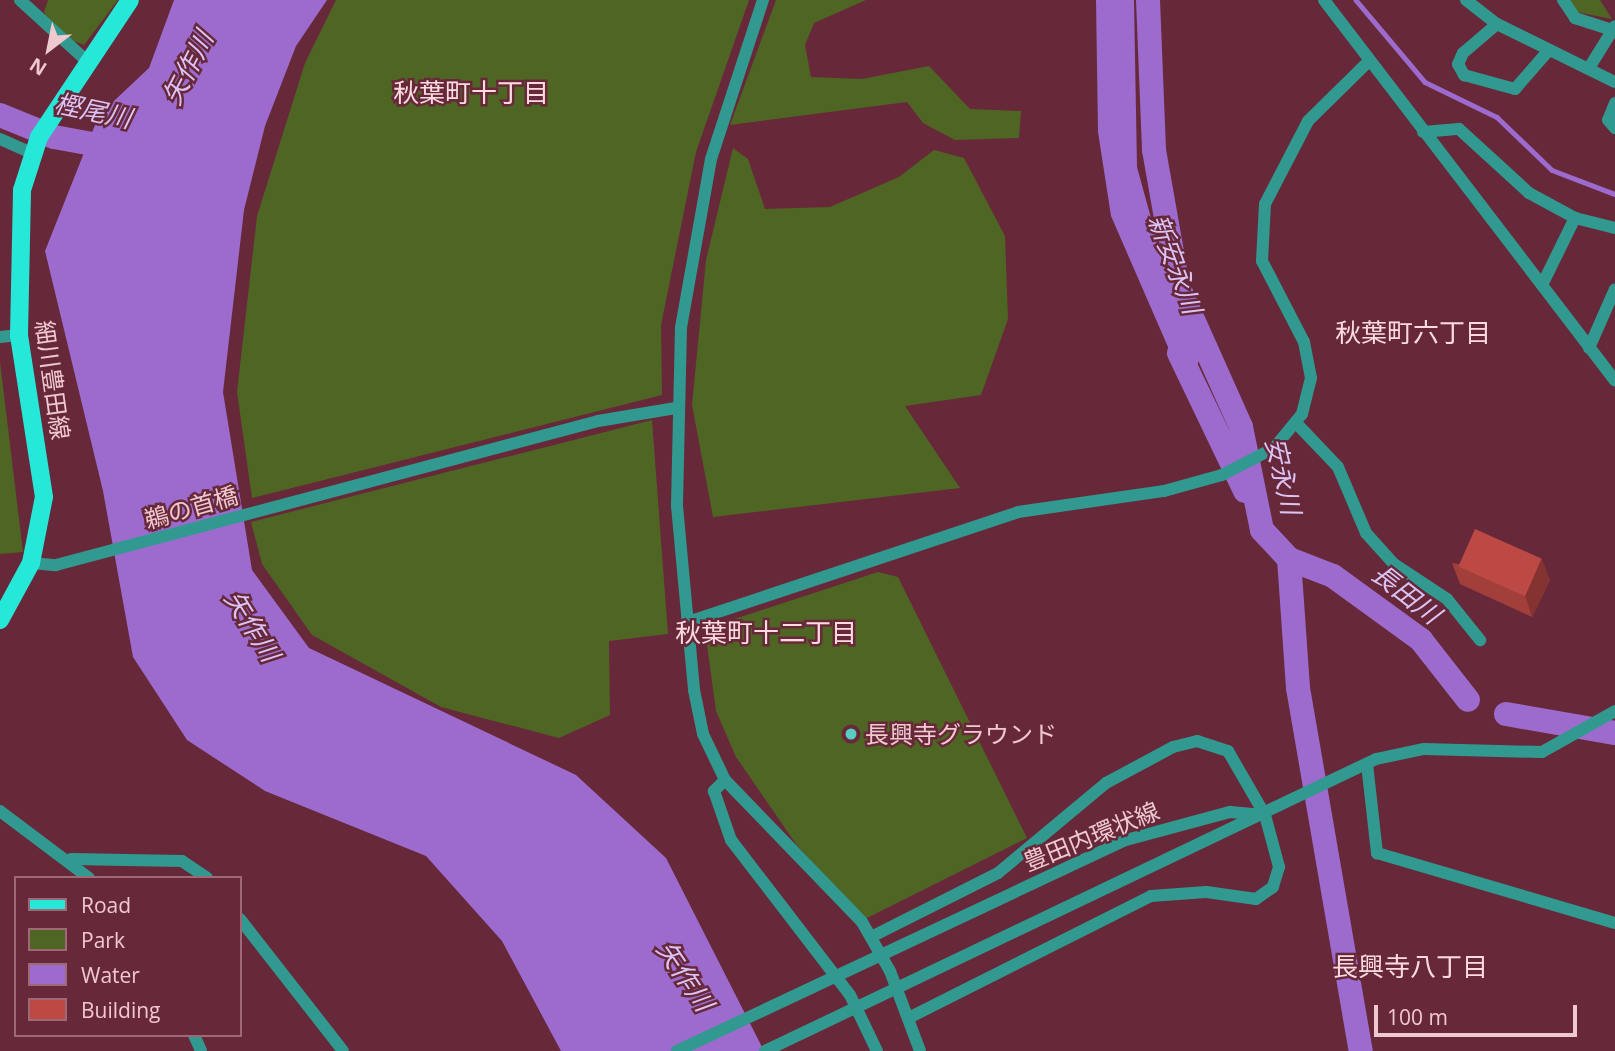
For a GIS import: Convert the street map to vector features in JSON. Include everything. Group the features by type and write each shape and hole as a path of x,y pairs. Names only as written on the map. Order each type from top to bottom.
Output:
{"main road":[{"name":"細川豊田線","path":"0,620 31,563 44,497 19,335 17,230 34,145 58,104 130,0"}],"street":[{"path":"20,0 88,62"},
{"path":"763,0 711,159 681,328 676,408 688,622 703,734 725,780 843,900 871,937 910,1017 920,1051"},
{"path":"1324,0 1367,63 1615,382"},
{"path":"1466,0 1497,24 1615,82"},
{"path":"1563,0 1575,18 1613,28 1589,68"},
{"path":"1497,24 1463,53 1458,64 1464,75 1515,89 1549,50"},
{"path":"688,622 1018,512 1164,491 1222,475 1262,457 1297,424 1308,403 1309,365 1262,261 1260,224 1269,191 1308,121 1367,63"},
{"path":"1615,103 1608,120 1615,128"},
{"path":"1423,132 1460,129 1529,193 1575,218 1615,228"},
{"path":"0,139 34,145"},
{"path":"1542,285 1575,218"},
{"path":"1589,348 1615,289"},
{"path":"0,337 19,335"},
{"name":"鵜の首橋","path":"31,563 91,556 598,421 676,408"},
{"path":"1297,424 1338,467 1366,533 1394,564 1447,599 1480,640"},
{"path":"765,1051 1145,874 1367,764 1424,749 1542,752 1615,711"},
{"path":"871,937 998,873 1107,783 1173,747 1197,741 1228,751 1265,815 1279,867 1272,887 1256,899 1206,892 1151,896 910,1017"},
{"path":"1367,764 1377,853 1615,923"},
{"path":"725,780 714,791 731,840 850,995 877,1051"},
{"path":"0,811 71,859 87,876"},
{"name":"豊田内環状線","path":"677,1051 1010,892 1176,824 1230,812 1265,815"},
{"path":"71,859 182,861 205,876"},
{"path":"242,922 343,1051"}],"green space":[{"path":"48,0 118,0 84,45 56,34 44,12"},
{"path":"336,0 749,0 696,152 661,325 662,395 252,498 237,392 257,216 305,63"},
{"path":"776,0 866,0 814,23 805,45 811,77 862,79 929,66 970,109 1021,111 1019,138 955,140 923,123 907,102 730,125"},
{"path":"1569,0 1600,0 1612,19 1576,12"},
{"path":"733,148 748,159 765,209 830,207 899,177 934,150 964,158 1005,236 1008,319 981,395 905,406 960,488 713,517 692,405 706,260"},
{"path":"0,362 23,552 0,554"},
{"path":"652,420 668,634 609,641 610,715 559,738 441,707 312,635 262,564 251,522"},
{"name":"長興寺グラウンド","path":"878,572 898,577 1027,838 863,920 796,844 736,757 716,711 707,645 716,625"}],"water":[{"name":"矢作川","path":"174,0 327,0 296,46 265,126 244,210 223,392 252,570 309,648 576,775 666,858 764,1051 561,1051 502,941 426,856 265,791 187,740 133,657 103,491 45,251 99,115 149,68"},
{"path":"1096,0 1134,0 1137,167 1168,280 1200,357 1188,393 1111,216 1098,132"}],"building":[{"path":"1475,529 1542,559 1525,596 1458,566"}],"waterway":[{"name":"安永川","path":"1148,0 1154,150 1178,286 1241,427 1262,530 1289,559 1298,688 1361,1051"},
{"path":"1356,0 1425,82 1497,117 1552,170 1615,194"},
{"name":"樫尾川","path":"0,115 54,137 120,149"},
{"name":"新安永川","path":"1179,353 1245,491"},
{"name":"長田川","path":"1289,559 1333,576 1421,640 1468,700"},
{"name":"長田川","path":"1506,714 1615,733"}],"place":[{"name":"長興寺グラウンド","path":"851,734"}],"district":[{"name":"秋葉町十丁目","path":"471,93"},
{"name":"秋葉町六丁目","path":"1413,333"},
{"name":"秋葉町十二丁目","path":"766,633"},
{"name":"長興寺八丁目","path":"1410,967"}]}
